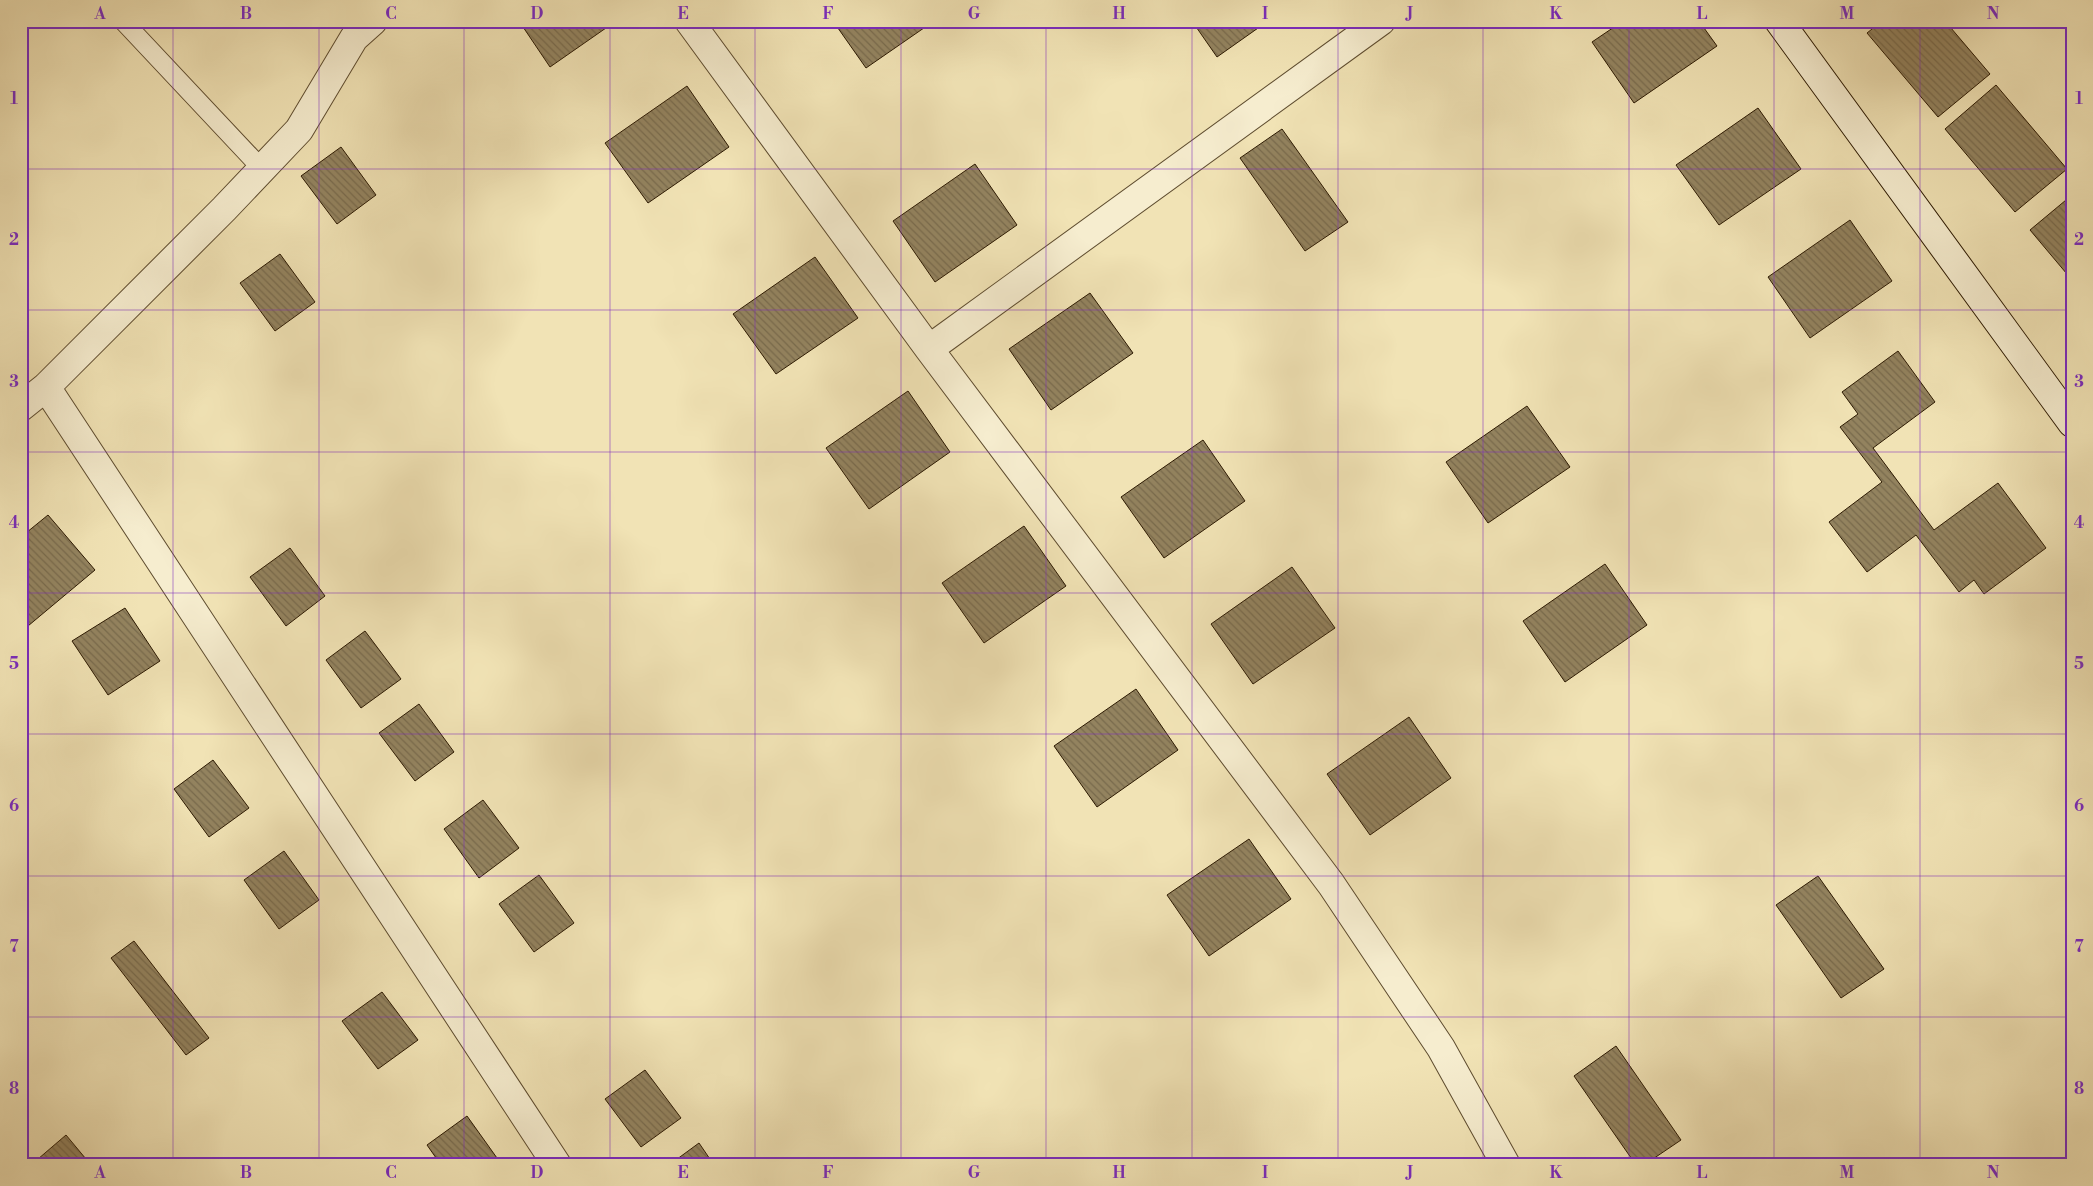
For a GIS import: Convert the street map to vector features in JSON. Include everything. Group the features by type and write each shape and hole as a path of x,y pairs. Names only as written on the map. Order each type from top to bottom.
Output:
{"street":[{"path":"21,407 46,387 262,169 298,130 354,38 373,21"},
{"path":"689,21 929,349 1331,884 1441,1048 1506,1165"},
{"path":"929,349 1381,21"},
{"path":"1779,21 2072,423"},
{"path":"46,387 557,1165"}],"lane":[{"path":"123,21 262,169"}],"building":[{"path":"519,21 616,21 550,67"},
{"path":"833,21 934,21 866,68"},
{"path":"1192,21 1268,21 1217,57"},
{"path":"1623,21 1699,21 1717,46 1634,103 1592,42"},
{"path":"1882,21 1945,21 1990,74 1938,117 1867,33"},
{"path":"1996,85 2067,169 2015,212 1945,129"},
{"path":"687,86 729,147 648,203 605,143"},
{"path":"1758,108 1801,169 1719,225 1676,165"},
{"path":"1282,129 1348,222 1305,251 1240,158"},
{"path":"341,147 376,195 337,224 301,176"},
{"path":"975,164 1017,225 935,282 893,221"},
{"path":"2072,195 2072,280 2030,230"},
{"path":"1850,220 1892,281 1810,338 1768,277"},
{"path":"280,254 315,302 275,331 240,283"},
{"path":"815,257 858,318 776,374 733,314"},
{"path":"1090,293 1133,353 1051,410 1009,349"},
{"path":"1898,351 1935,402 1873,448 1934,530 1998,483 2046,548 1984,594 1974,580 1959,592 1916,535 1867,572 1829,522 1882,482 1840,427 1858,414 1842,392"},
{"path":"908,391 950,452 869,509 826,448"},
{"path":"1527,406 1570,467 1488,523 1446,462"},
{"path":"1203,440 1245,501 1164,558 1121,497"},
{"path":"48,515 95,570 22,631 21,537"},
{"path":"1024,526 1066,586 984,643 942,583"},
{"path":"290,548 325,596 286,626 250,577"},
{"path":"1605,564 1647,625 1565,682 1523,621"},
{"path":"1292,567 1335,628 1253,684 1211,624"},
{"path":"125,608 160,661 108,695 72,641"},
{"path":"365,631 401,679 361,708 326,660"},
{"path":"1136,689 1178,750 1097,807 1054,746"},
{"path":"419,704 454,752 415,781 379,733"},
{"path":"1409,717 1451,778 1370,835 1327,774"},
{"path":"213,760 249,808 209,837 174,789"},
{"path":"483,800 519,848 479,878 444,829"},
{"path":"1249,839 1291,899 1209,956 1167,895"},
{"path":"284,851 319,900 279,929 244,880"},
{"path":"539,875 574,923 534,952 499,904"},
{"path":"1818,876 1884,969 1841,998 1776,905"},
{"path":"134,941 209,1038 186,1055 111,958"},
{"path":"382,992 418,1040 378,1069 342,1021"},
{"path":"1616,1046 1681,1140 1644,1165 1636,1165 1574,1076"},
{"path":"645,1070 681,1118 641,1147 605,1099"},
{"path":"467,1116 502,1165 441,1165 427,1145"},
{"path":"66,1135 91,1165 31,1165"},
{"path":"699,1143 714,1165 669,1165"}]}
